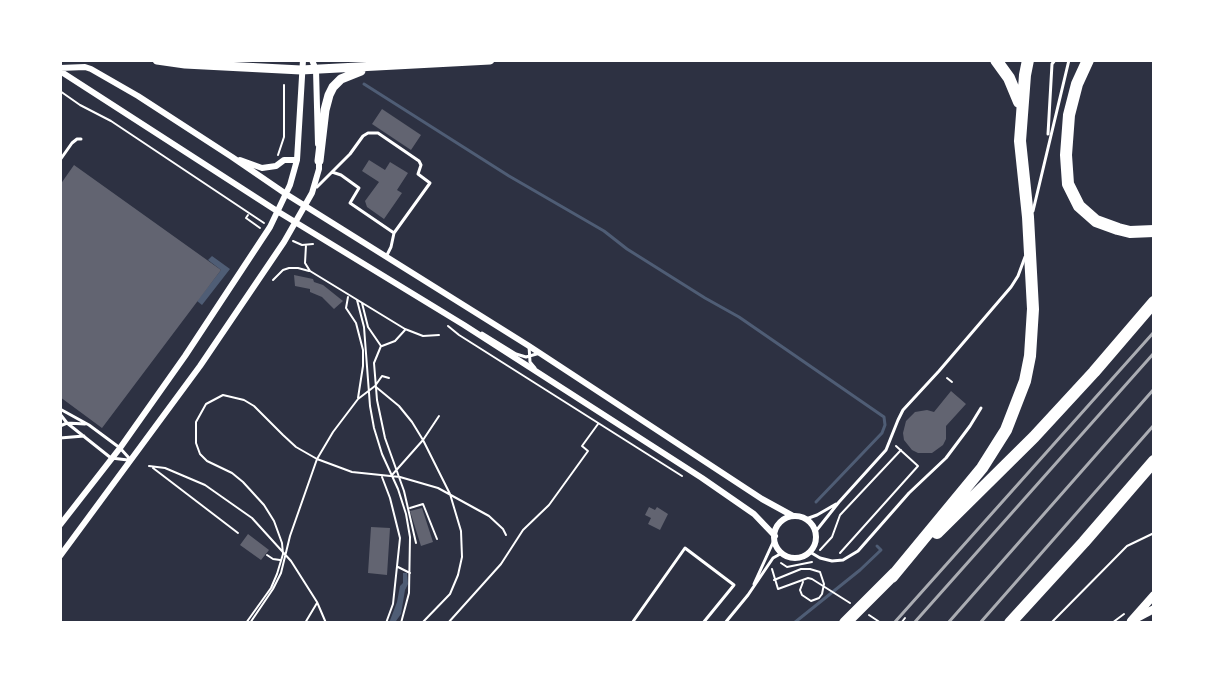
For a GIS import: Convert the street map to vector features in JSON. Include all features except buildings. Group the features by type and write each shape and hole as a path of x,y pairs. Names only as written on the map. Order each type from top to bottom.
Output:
{"highway":[{"path":"996,60 1018,96 1021,117"},
{"path":"892,577 982,468 1006,430 1025,381 1033,309 1020,141 1028,60"},
{"path":"1088,60 1077,84 1069,115 1066,155 1068,184 1079,206 1096,221 1130,232 1154,231"},
{"path":"845,623 1034,437 1154,302"},
{"path":"1010,623 1154,461"}],"main road":[{"path":"157,60 201,65 375,67 490,60"},
{"path":"319,161 325,110 333,87 353,73 375,67"}],"street":[{"path":"60,525 120,448 185,356 270,227 286,194 297,160 302,65"},
{"path":"60,556 200,366 287,237 312,193 319,169 314,65"},
{"path":"85,67 98,72 540,353 762,499 793,516 806,519 816,531 813,554 794,557 782,553 775,537 744,506 464,325 277,211 60,69 85,67"},
{"path":"232,157 262,168 276,166 284,160 297,160"},
{"path":"775,537 778,525 793,516"},
{"path":"1129,622 1154,595"},
{"path":"1129,622 1154,609"}],"lane":[{"path":"1047,145 1052,64 1055,60"},
{"path":"816,531 886,450 903,410 1018,276 1026,256 1047,145 1069,60"},
{"path":"312,193 363,136 373,132 419,161 418,174 430,183 394,233 386,256"},
{"path":"60,160 72,143 81,139"},
{"path":"332,172 359,188 350,203 394,233"},
{"path":"464,325 516,354 528,357 540,353"},
{"path":"529,346 528,357 539,374"},
{"path":"813,554 832,561 843,560 858,551 909,493 946,458 981,408"},
{"path":"60,412 89,425 134,458"},
{"path":"60,412 67,423 111,458 134,458"},
{"path":"60,426 67,423 89,425"},
{"path":"60,438 84,436"},
{"path":"806,519 839,502"},
{"path":"750,591 775,537"},
{"path":"632,623 685,548 734,585 703,623"},
{"path":"725,623 773,558 782,553"}],"path":[{"path":"277,156 284,137 284,85"},
{"path":"60,91 111,121 270,227"},
{"path":"249,213 246,218 261,229"},
{"path":"287,237 296,243 316,244"},
{"path":"307,237 305,263 310,271"},
{"path":"273,280 289,268 310,271 405,329 423,336 439,335"},
{"path":"348,295 346,308 356,323 363,350 358,399"},
{"path":"357,300 364,327 374,428 406,514 410,537 409,593 401,623"},
{"path":"362,303 368,327 381,346"},
{"path":"446,325 687,479"},
{"path":"405,329 399,338 381,346 374,363 375,386 380,421 400,477 416,543"},
{"path":"377,339 389,342"},
{"path":"248,623 273,589 317,459 358,399 382,376 389,378"},
{"path":"947,378 952,382"},
{"path":"375,386 399,406 423,440 450,494 461,531 462,557 450,594 422,623"},
{"path":"283,560 281,537 264,505 232,473 207,461 196,443 196,422 206,404 223,395 254,406 289,441 317,459 352,472 400,477 438,488 489,516 506,535"},
{"path":"392,476 439,416"},
{"path":"448,623 501,564 523,530 549,505 588,451 582,446 598,424"},
{"path":"833,556 841,552 918,466 896,446"},
{"path":"773,558 787,567 812,562 813,554 832,537 840,515 901,450"},
{"path":"134,458 238,533"},
{"path":"149,466 165,468 205,485 252,518 287,554 317,602 326,623"},
{"path":"381,475 400,538 393,604 386,623"},
{"path":"408,509 423,504 437,539"},
{"path":"1051,623 1127,546 1154,533"},
{"path":"400,538 415,537"},
{"path":"267,555 273,559 291,561"},
{"path":"397,567 410,573"},
{"path":"804,581 800,590 802,595 811,601 819,598 823,590 823,577 820,572 801,569 774,580 778,589 804,581 812,579 858,608"},
{"path":"305,623 317,602"},
{"path":"870,616 881,623"},
{"path":"901,623 905,618"}],"water":[{"path":"212,256 230,269 202,305 197,301 221,270 208,260"},
{"path":"403,573 407,573 408,584 401,614 396,621 389,623 403,583"}],"waterway":[{"path":"364,84 739,317 884,417 882,433 816,502"},
{"path":"794,623 860,570 881,550 877,546"}],"railway":[{"path":"894,623 1154,332"},
{"path":"914,623 1154,353"},
{"path":"948,623 1154,389"},
{"path":"980,623 1154,425"}]}
